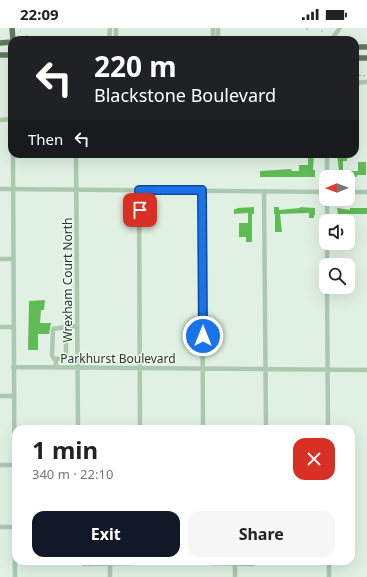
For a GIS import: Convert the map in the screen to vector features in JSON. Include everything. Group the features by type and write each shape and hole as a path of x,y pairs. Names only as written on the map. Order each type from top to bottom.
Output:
{"street":[{"path":"13,158 13,425"},
{"name":"Wrexham Court North","path":"76,158 78,425"},
{"path":"327,158 327,170"},
{"path":"0,189 319,192"},
{"path":"139,190 140,425"},
{"path":"202,190 203,425"},
{"path":"264,191 266,425"},
{"path":"355,192 367,192"},
{"path":"0,259 12,259"},
{"path":"327,294 328,425"},
{"path":"56,367 56,359 52,355 53,329 77,326"},
{"path":"0,327 13,327"},
{"path":"56,359 66,358 66,327"},
{"name":"Parkhurst Boulevard","path":"13,367 367,370"},
{"path":"0,396 13,396"},
{"path":"0,465 12,465"},
{"path":"0,527 12,527"},
{"path":"14,565 14,577"},
{"path":"110,565 110,577"},
{"path":"235,565 235,577"},
{"path":"329,565 329,577"}],"building":[{"path":"308,158 314,158 313,170 315,170 315,177 260,177 260,171 291,169 292,171 299,171 299,165 308,165"},
{"path":"337,158 347,158 347,161 343,161 343,170 339,170"},
{"path":"358,162 366,162 366,175 357,175 357,177 355,177 355,171 358,171"},
{"path":"254,207 254,214 252,214 252,242 246,242 246,237 239,237 239,223 248,223 248,213 234,214 234,209"},
{"path":"274,207 279,207 279,210 300,207 315,208 315,215 314,218 309,218 309,213 280,214 282,232 275,232"},
{"path":"337,208 350,210 350,208 367,208 367,214 338,214"},
{"path":"45,300 44,310 41,310 40,323 51,323 49,334 38,334 38,350 28,350 29,301"}],"route":[{"path":"140,210 139,190 202,190 203,336"}]}
